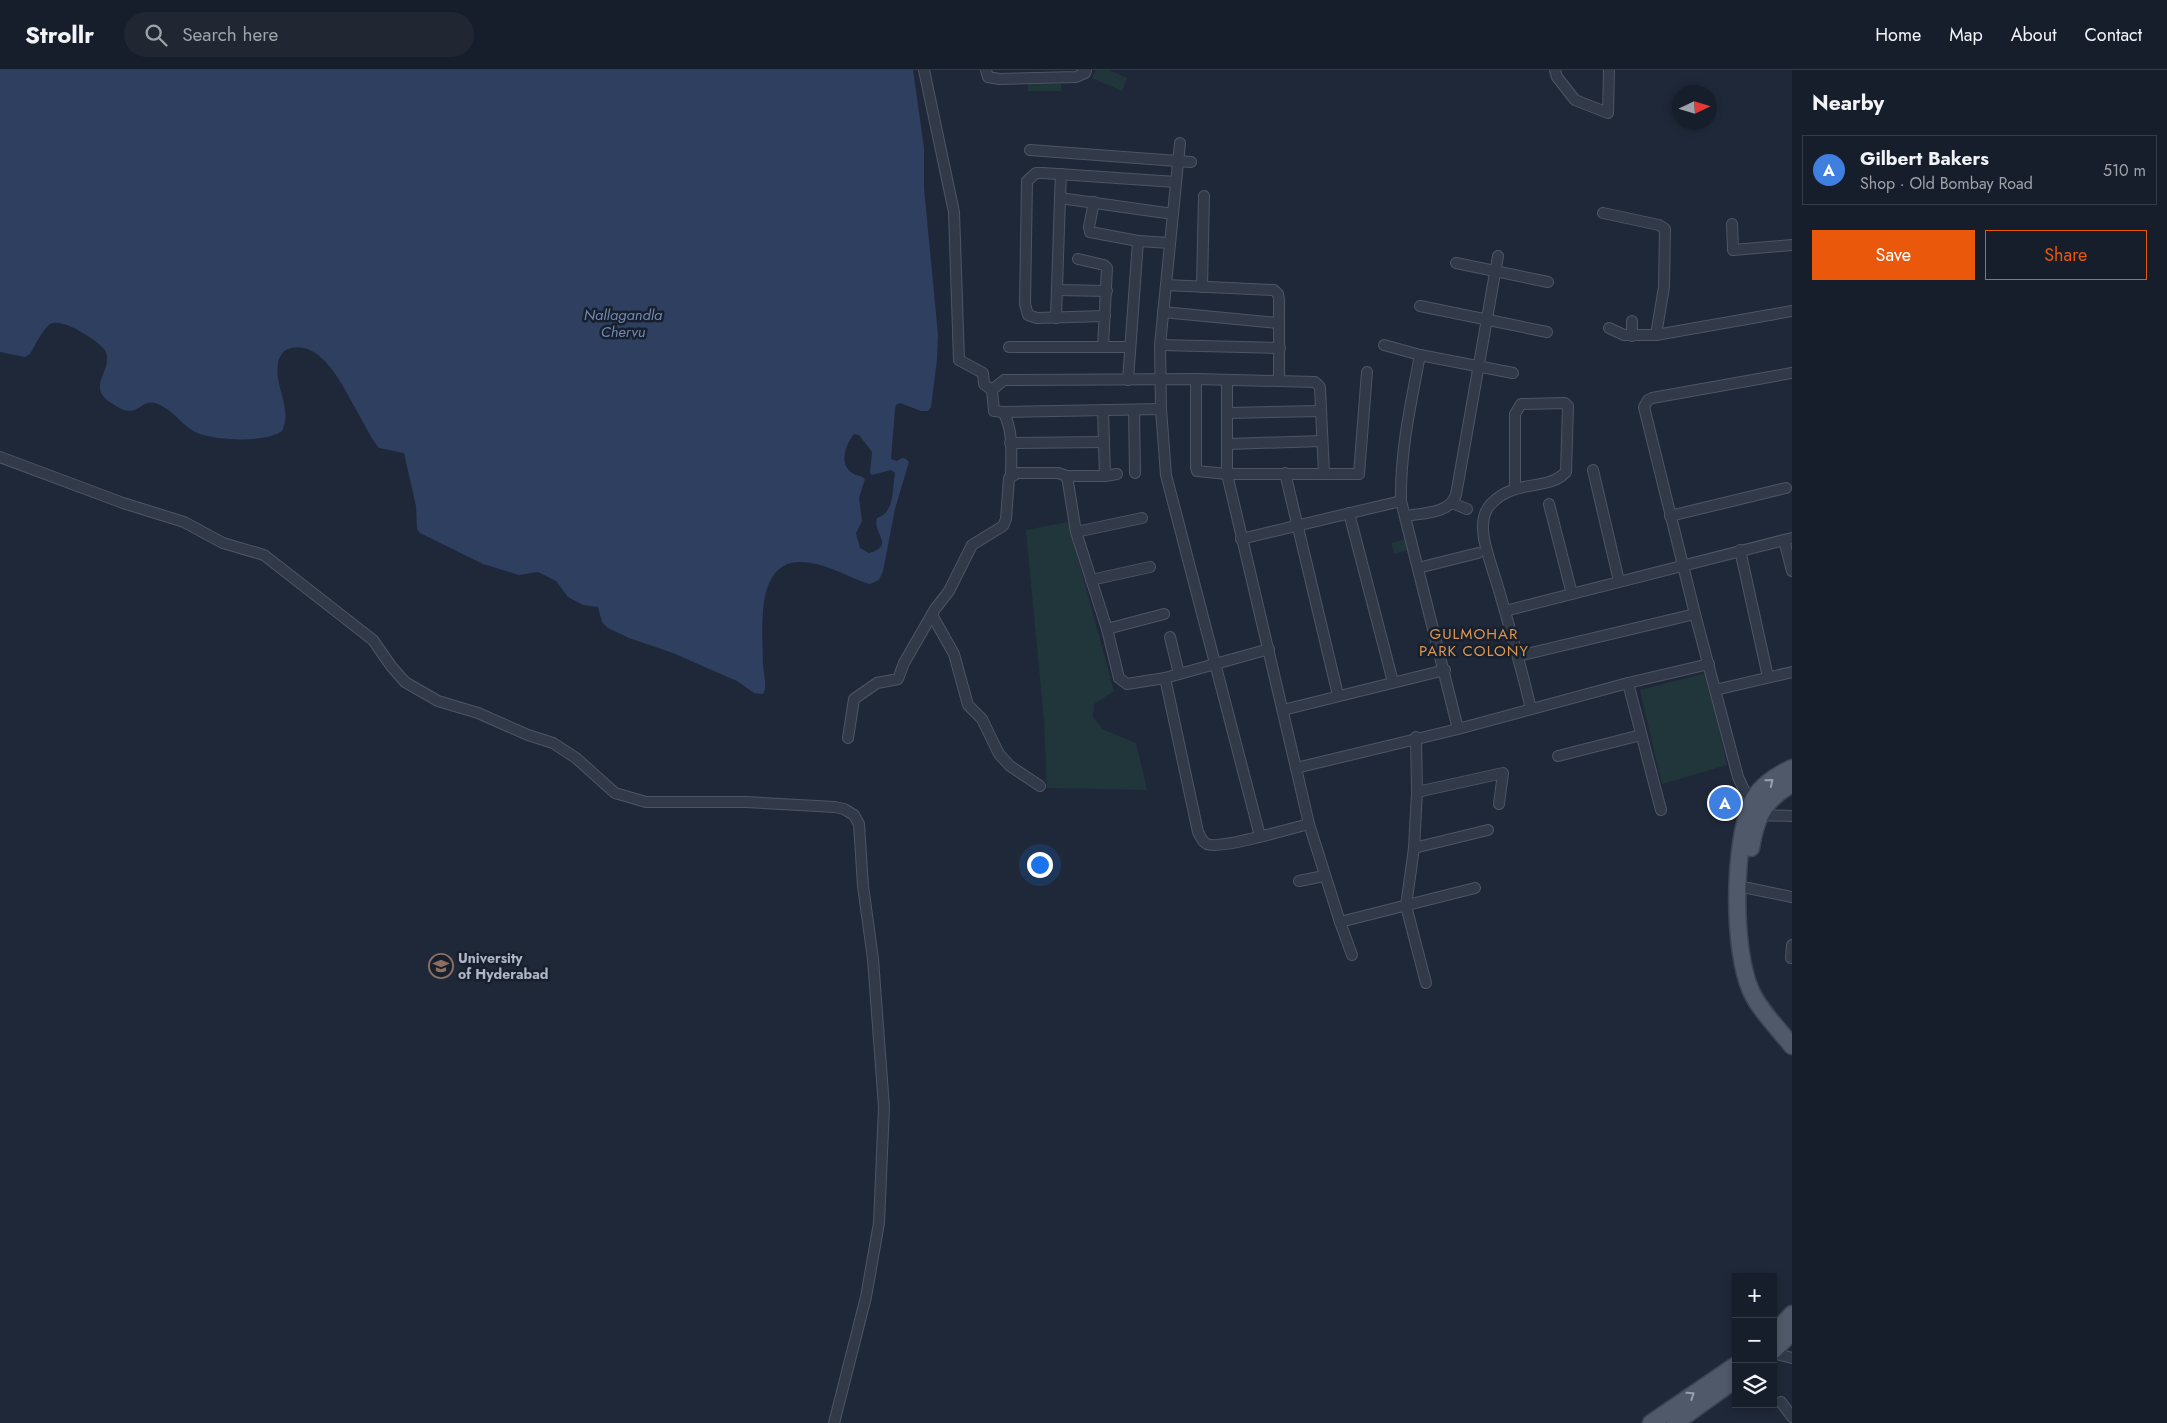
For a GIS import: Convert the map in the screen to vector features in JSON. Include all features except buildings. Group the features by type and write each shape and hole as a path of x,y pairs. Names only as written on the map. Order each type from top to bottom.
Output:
{"main road":[{"path":"1792,768 1766,785 1752,812 1741,843 1738,888 1739,935 1744,973 1760,1007 1792,1046"},
{"path":"1752,812 1764,806 1776,794 1792,784"},
{"path":"1752,812 1753,836 1748,888 1748,934 1753,971 1769,1002 1792,1029"},
{"path":"1777,1331 1792,1314"},
{"path":"1777,1348 1792,1332"},
{"path":"1651,1423 1732,1368"},
{"path":"1675,1423 1732,1382"}],"street":[{"path":"924,70 954,212 958,360 983,373 984,384 992,390 994,412 1161,409"},
{"path":"986,70 988,77 999,79 1076,76 1085,73 1086,70"},
{"path":"1555,70 1556,77 1575,100 1608,113 1609,70"},
{"path":"1180,143 1160,346 1161,409 1166,475 1260,836"},
{"path":"1030,150 1191,162"},
{"path":"1105,316 1032,318 1026,309 1027,181 1036,173 1176,182"},
{"path":"1056,318 1061,174"},
{"path":"1202,287 1204,196"},
{"path":"1060,198 1173,214"},
{"path":"1094,202 1089,226 1090,232 1138,241 1170,243"},
{"path":"1603,213 1664,227 1664,287 1656,335"},
{"path":"1732,224 1733,250 1792,246"},
{"path":"1128,380 1138,241"},
{"path":"1405,516 1445,508 1452,503 1456,495 1476,367 1498,256"},
{"path":"1078,259 1106,266 1107,291 1103,347"},
{"path":"1456,263 1548,282"},
{"path":"1166,285 1274,290 1278,294 1279,299 1279,381"},
{"path":"1057,290 1107,291"},
{"path":"1420,306 1547,332"},
{"path":"1609,328 1624,335 1656,335 1792,311"},
{"path":"1163,312 1278,323"},
{"path":"1632,321 1632,336"},
{"path":"1384,345 1420,355 1513,374"},
{"path":"1160,346 1280,348"},
{"path":"1009,347 1130,347"},
{"path":"1420,355 1404,445 1401,472 1401,501 1445,670 1458,729"},
{"path":"1196,379 1196,468 1200,472 1227,474 1359,474 1367,372"},
{"path":"1792,373 1648,400 1644,407 1682,564 1738,777 1752,812 1792,816"},
{"path":"992,390 1004,380 1196,379 1315,382 1320,387 1324,474"},
{"path":"1227,380 1227,474 1241,539 1269,649 1309,824 1324,876 1352,955"},
{"path":"1515,488 1517,407 1521,404 1565,402 1568,406 1566,472 1560,478 1553,481 1515,488 1501,495 1489,505 1483,517 1484,540 1531,708"},
{"path":"1134,410 1135,473"},
{"path":"1103,411 1105,476"},
{"path":"1228,414 1321,411"},
{"path":"848,738 854,699 877,684 898,679 904,663 932,615 949,591 972,546 1003,526 1006,519 1009,478 1011,476 1007,418 1003,412"},
{"path":"1228,444 1322,441"},
{"path":"1010,443 1104,442"},
{"path":"0,457 123,504 184,522 223,543 264,555 373,640 405,682 438,701 478,713 528,735 553,743 576,758 615,793 646,802 746,802 835,807 844,809 854,815 859,824 873,959 884,1106 878,1223 866,1297 834,1423"},
{"path":"1593,470 1619,581"},
{"path":"1011,476 1018,473 1058,473 1068,476 1105,476 1117,474"},
{"path":"1285,474 1338,695"},
{"path":"1068,476 1076,532 1107,629 1119,678 1124,682 1132,683 1165,678 1269,649"},
{"path":"1670,516 1786,488"},
{"path":"1241,539 1401,501"},
{"path":"1452,503 1467,509"},
{"path":"1549,504 1572,594"},
{"path":"1349,513 1393,682"},
{"path":"1076,532 1142,518"},
{"path":"1505,611 1682,564 1788,539 1792,571"},
{"path":"1740,550 1768,677"},
{"path":"1418,568 1478,553"},
{"path":"1091,580 1150,567"},
{"path":"1107,629 1164,614"},
{"path":"1518,656 1695,614"},
{"path":"932,615 954,654 968,705 982,719 999,754 1010,766 1040,786"},
{"path":"1170,637 1179,674"},
{"path":"1296,768 1458,729 1531,708 1708,664"},
{"path":"1283,710 1445,670"},
{"path":"1715,690 1792,672"},
{"path":"1165,678 1198,832 1202,840 1209,845 1216,846 1309,824"},
{"path":"1628,683 1661,810"},
{"path":"1558,756 1641,735"},
{"path":"1416,738 1418,792 1414,848 1406,906 1426,983"},
{"path":"1418,792 1504,773 1499,804"},
{"path":"1414,848 1488,830"},
{"path":"1299,881 1324,876"},
{"path":"1340,922 1475,888"},
{"path":"1748,888 1792,897"},
{"path":"1790,958 1792,945"},
{"path":"1777,1353 1792,1358"},
{"path":"1780,1402 1792,1417"}],"green space":[{"path":"1096,70 1109,70 1127,78 1122,91 1092,78"},
{"path":"1028,84 1061,84 1061,91 1028,91"},
{"path":"1068,522 1114,691 1094,704 1093,717 1102,729 1136,743 1147,790 1047,788 1044,721 1026,530"},
{"path":"1405,539 1408,550 1394,554 1391,543"},
{"path":"1707,673 1727,765 1662,784 1640,690"}],"water":[{"name":"Nallagandla Chervu","path":"0,70 913,70 924,148 924,188 938,335 931,407 928,411 921,411 900,403 896,405 891,459 897,461 902,458 909,462 895,509 883,571 879,580 870,584 823,566 806,562 784,566 774,575 768,587 762,619 765,683 763,694 754,693 737,681 673,653 629,638 608,628 602,622 598,607 583,605 568,597 556,581 538,572 519,575 483,564 420,533 417,529 416,506 404,453 379,448 340,380 323,359 313,352 303,348 291,348 279,358 278,381 285,406 285,422 282,431 274,435 252,439 226,439 195,432 169,410 152,402 128,411 108,401 100,386 107,363 105,350 95,341 71,327 63,324 50,324 41,334 30,354 25,357 0,352","holes":["854,434 859,435 872,452 870,473 872,475 891,470 895,473 890,506 883,515 877,518 876,524 882,543 877,550 869,553 860,548 856,533 862,521 859,498 865,479 849,470 845,461 848,444"]}],"place":[{"name":"Gilbert Bakers","path":"1725,803"},
{"name":"University of Hyderabad","path":"441,966"}],"district":[{"name":"GULMOHAR PARK COLONY","path":"1474,642"}]}
